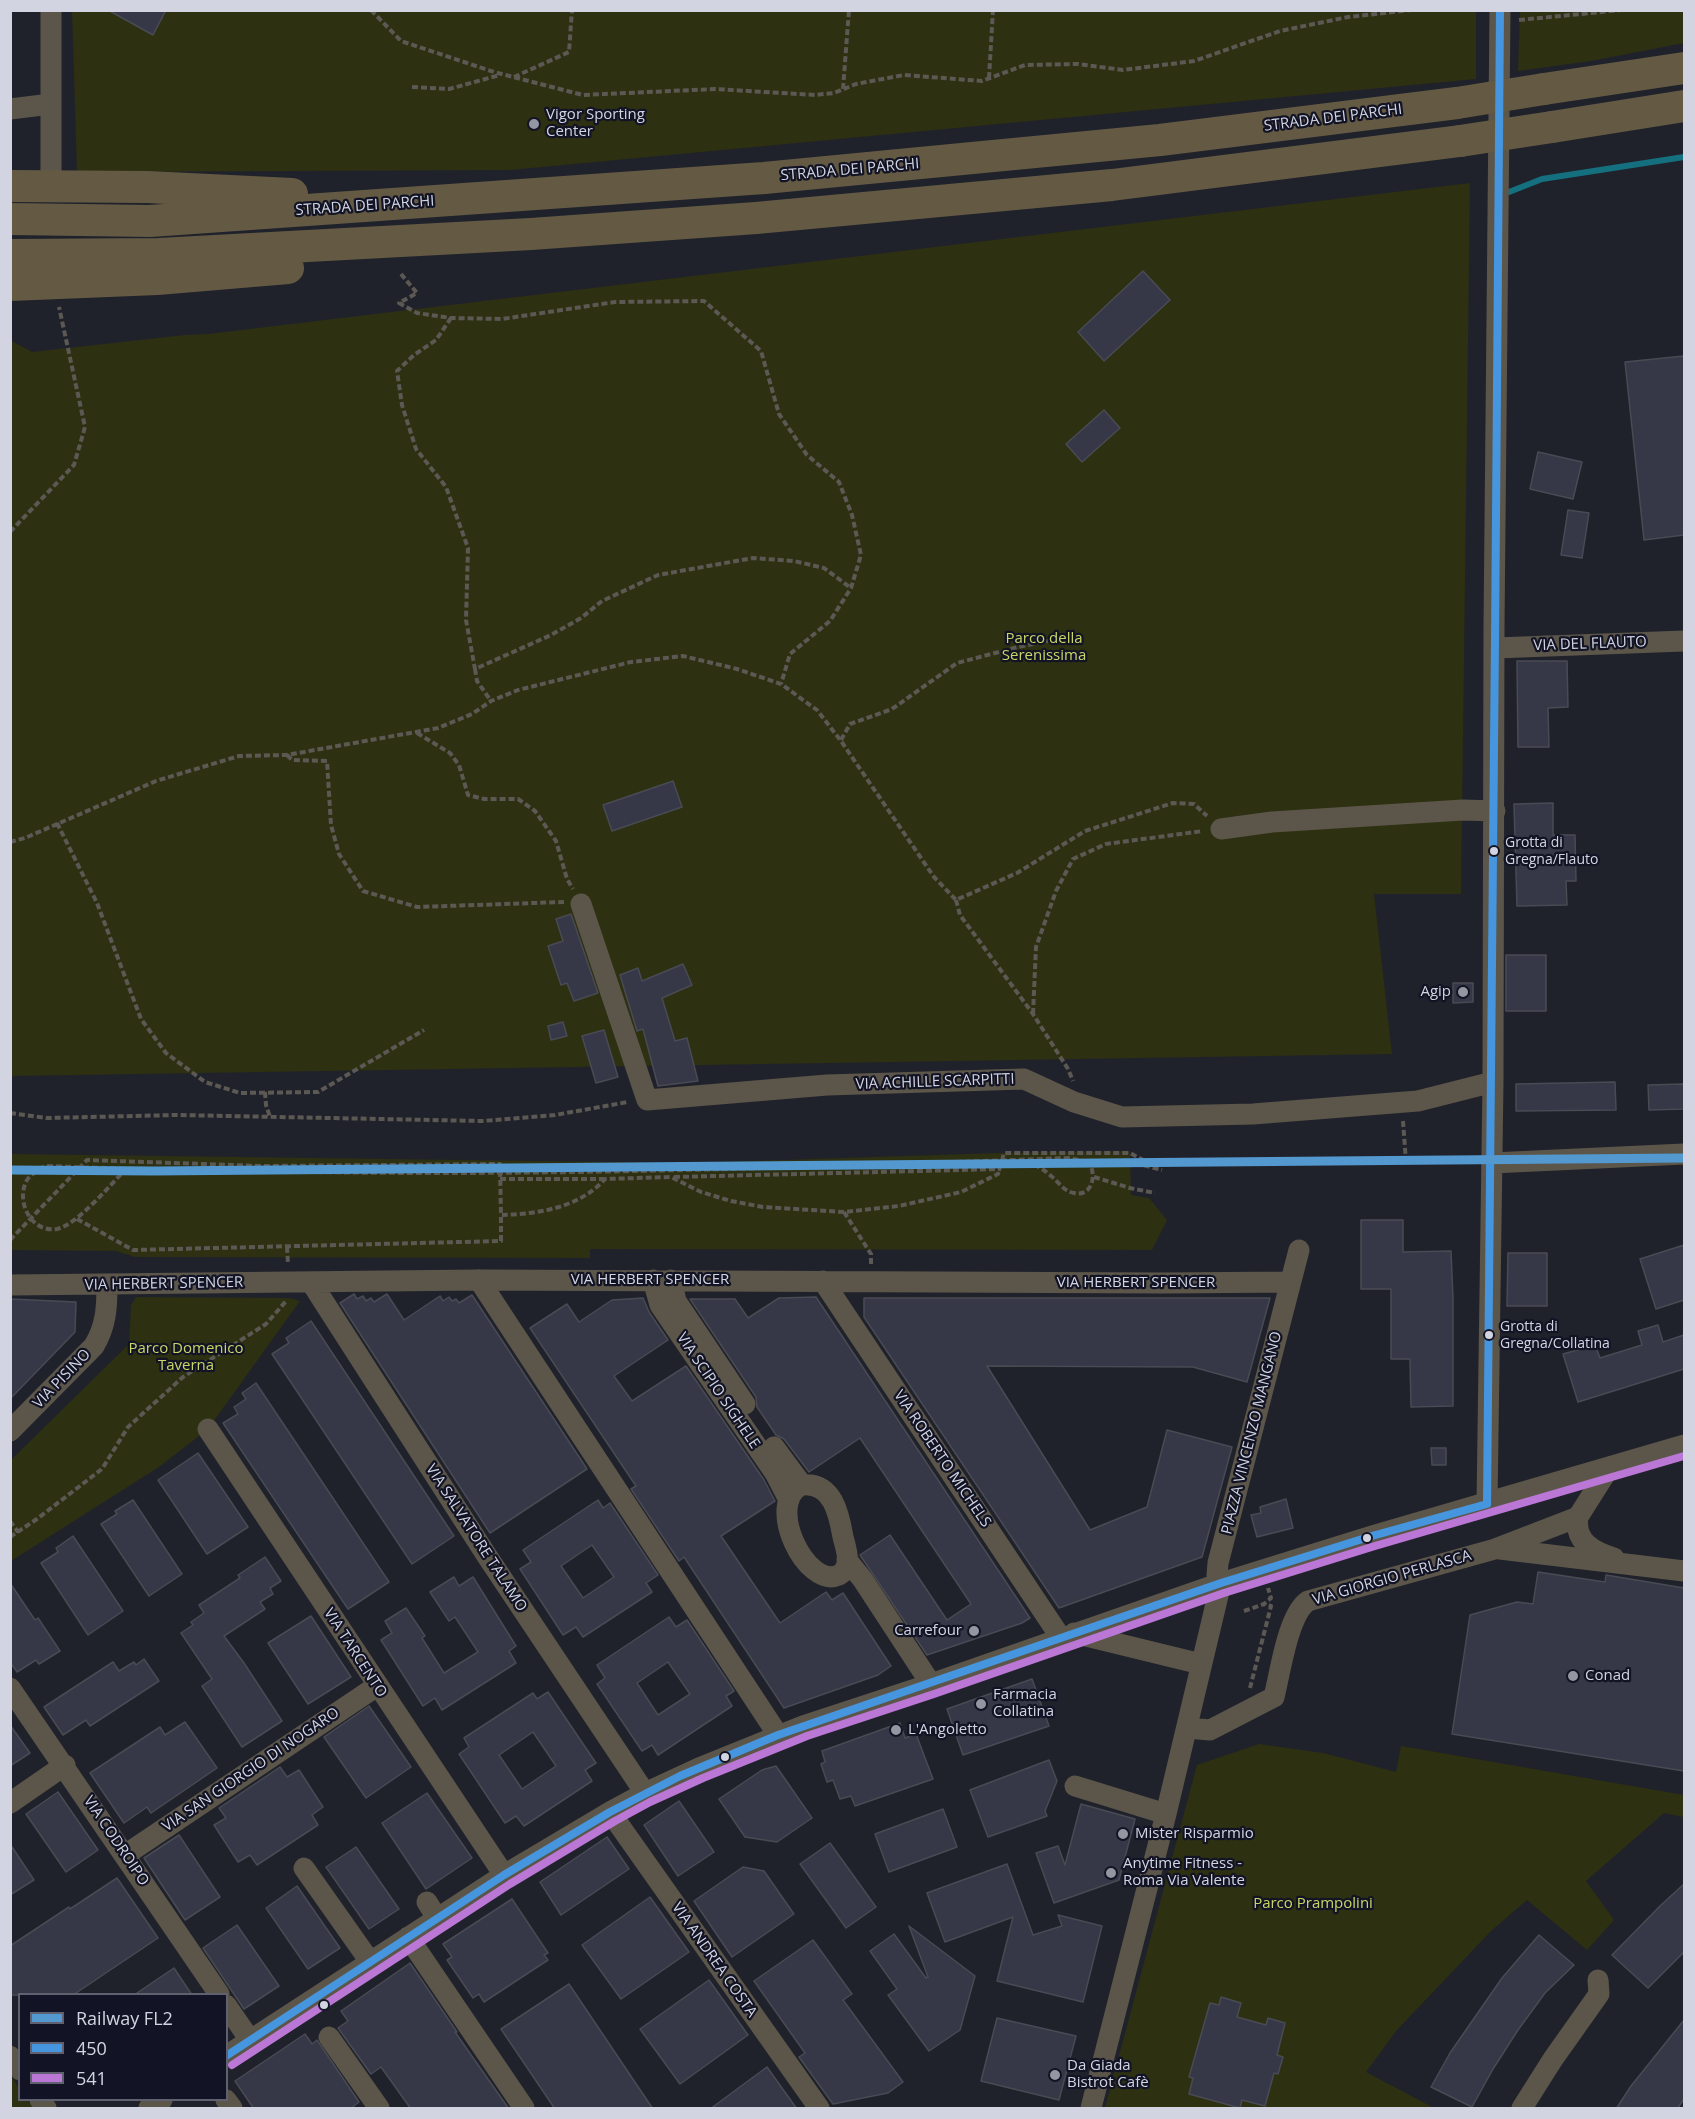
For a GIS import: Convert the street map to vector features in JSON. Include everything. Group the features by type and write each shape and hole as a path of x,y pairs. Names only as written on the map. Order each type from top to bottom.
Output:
{"highway":[{"name":"STRADA DEI PARCHI","path":"10,219 150,221 764,178 1160,140 1457,103 1684,68"},
{"path":"10,255 159,255 531,234 963,200 1213,173 1460,141 1684,106"},
{"path":"10,186 147,187 449,200"},
{"path":"10,285 157,279 305,267 531,234"}],"street":[{"path":"51,10 51,174"},
{"path":"1487,1504 1493,1082 1500,16"},
{"path":"10,109 51,104"},
{"name":"VIA DEL FLAUTO","path":"1495,648 1684,640"},
{"path":"1221,829 1272,822 1463,810 1495,811"},
{"path":"575,900 647,1100"},
{"name":"VIA ACHILLE SCARPITTI","path":"647,1100 826,1086 1024,1079 1081,1104 1122,1117 1253,1114 1418,1101 1493,1082"},
{"path":"1492,1163 1684,1154"},
{"name":"PIAZZA VINCENZO MANGANO","path":"1091,2109 1166,1814 1221,1583 1217,1575 1218,1563 1299,1250"},
{"path":"479,1280 778,1735"},
{"name":"VIA HERBERT SPENCER","path":"10,1285 479,1280 1164,1284 1290,1282"},
{"name":"VIA SCIPIO SIGHELE","path":"662,1280 660,1305 775,1473 795,1493 787,1521 799,1553 812,1568 819,1572 833,1576 843,1567"},
{"name":"VIA ROBERTO MICHELS","path":"823,1281 1040,1604 1067,1636"},
{"name":"VIA SALVATORE TALAMO","path":"311,1282 487,1556 645,1792"},
{"name":"VIA PISINO","path":"10,1431 94,1346 106,1318 107,1285"},
{"name":"VIA TARCENTO","path":"208,1429 504,1875"},
{"path":"228,2055 408,1937 432,1910 504,1875 645,1792 778,1735 1221,1583 1372,1536 1684,1445"},
{"path":"1578,1517 1609,1468"},
{"path":"795,1493 808,1485 820,1489 835,1502 839,1511 843,1567 863,1580 925,1686"},
{"name":"VIA GIORGIO PERLASCA","path":"1187,1728 1210,1730 1274,1697 1293,1619 1300,1606 1308,1601 1495,1549 1578,1517 1579,1533 1593,1551 1638,1566"},
{"name":"VIA GIORGIO PERLASCA","path":"1495,1549 1684,1571"},
{"path":"1067,1636 1201,1664"},
{"name":"VIA SAN GIORGIO DI NOGARO","path":"125,1855 377,1686"},
{"name":"VIA CODROIPO","path":"10,1688 65,1765 218,1993"},
{"path":"10,1803 65,1765"},
{"path":"1075,1786 1166,1814"},
{"name":"VIA ANDREA COSTA","path":"610,1812 819,2109"},
{"path":"304,1868 371,1963"},
{"path":"408,1937 524,2109"},
{"path":"1522,2109 1553,2058 1599,1994 1598,1980"},
{"path":"228,2008 250,2040"},
{"path":"329,2037 379,2109"}],"path":[{"path":"371,10 401,42 502,74 583,95 715,89 815,95 834,93 856,84 904,75 982,81 1025,65 1078,64 1123,70 1194,61 1280,31 1348,17 1412,10"},
{"path":"513,77 568,52 572,10"},
{"path":"843,89 849,10"},
{"path":"989,78 993,10"},
{"path":"1500,16 1622,10"},
{"path":"412,87 449,89 502,74"},
{"path":"401,274 417,293 399,303 417,313 451,318 502,319 615,302 704,301 761,351 779,414 807,456 839,483 852,515 861,555 851,588 830,621 790,654 781,684"},
{"path":"10,532 74,465 85,427 57,299"},
{"path":"451,318 436,340 397,370 402,405 416,449 446,487 468,548 466,620 477,681 491,701"},
{"path":"475,669 551,635 581,618 602,601 658,575 753,558 794,561 824,568 851,588"},
{"path":"841,741 850,724 892,709 957,663 1077,635"},
{"path":"10,842 156,781 239,756 288,755 438,728 472,714 491,701 518,690 631,662 683,656 737,669 781,684 817,710 841,741 934,878 956,900 960,915 1034,1014 1068,1069 1081,1104"},
{"path":"288,755 292,760 327,761 331,825 339,854 363,891 417,907 575,900 556,841 535,811 518,800 484,799 468,795 459,765 450,753 417,733"},
{"path":"956,900 1017,873 1085,831 1173,803 1194,804 1221,829"},
{"path":"57,823 97,903 141,1018 166,1053 205,1082 240,1093 318,1092 424,1030"},
{"path":"1034,1014 1036,947 1056,891 1073,859 1106,844 1221,829"},
{"path":"265,1092 270,1117"},
{"path":"10,1113 47,1118 177,1115 482,1121 555,1115 618,1102 647,1100"},
{"path":"127,1168 77,1219 57,1229 42,1227 31,1220 23,1204 27,1181 45,1166 315,1172 500,1172 675,1169 1003,1160 1023,1159 1069,1158 1088,1162 1131,1162 1162,1170 1130,1153 1005,1153 1003,1160 1001,1169 998,1174 962,1192 899,1206 844,1212 763,1207 731,1201 701,1192 671,1177"},
{"path":"1023,1159 1041,1168 1067,1191 1077,1194 1085,1191 1092,1183 1093,1170 1088,1162"},
{"path":"10,1240 87,1160 262,1166 500,1164 501,1240 133,1250 77,1219"},
{"path":"500,1179 605,1179 1001,1169"},
{"path":"1094,1177 1155,1193"},
{"path":"501,1215 529,1215 552,1210 591,1192 605,1179"},
{"path":"844,1212 871,1254 871,1267"},
{"path":"287,1247 288,1270"},
{"path":"10,1537 102,1469 129,1427 183,1377 266,1324 289,1298"},
{"path":"10,1521 18,1532"},
{"path":"1244,1611 1264,1604 1271,1598 1268,1588"},
{"path":"1246,1694 1250,1687 1271,1606 1264,1604"}],"green space":[{"name":"Vigor Sporting Center","path":"1476,10 1476,79 510,170 77,172 72,11"},
{"path":"1520,11 1684,11 1684,43 1591,61 1518,71"},
{"name":"Parco della Serenissima","path":"1470,183 1461,894 1374,894 1392,1054 11,1076 10,340 32,352 208,334"},
{"path":"1130,1151 1131,1195 1149,1198 1167,1220 1152,1250 590,1249 590,1258 135,1257 116,1251 11,1250 11,1154 689,1163"},
{"name":"Parco Domenico Taverna","path":"136,1297 289,1298 300,1301 208,1429 159,1467 11,1561 11,1460 129,1344 131,1305"},
{"name":"Parco Prampolini","path":"1259,1744 1323,1753 1396,1772 1401,1746 1684,1795 1684,1817 1664,1813 1586,1881 1614,1920 1587,1950 1527,1900 1491,1931 1396,2031 1366,2072 1434,2108 1105,2108 1197,1765"},
{"path":"10,2074 18,2086 18,2101 28,2101 33,2108 11,2108"}],"building":[{"path":"108,10 166,10 153,35"},
{"path":"1143,271 1170,300 1104,361 1078,332"},
{"path":"1684,356 1684,535 1644,540 1625,362"},
{"path":"1104,410 1120,428 1082,462 1066,444"},
{"path":"1538,452 1582,462 1573,499 1530,489"},
{"path":"1568,510 1589,513 1582,558 1561,555"},
{"path":"1517,661 1567,661 1568,707 1548,708 1549,747 1518,747"},
{"path":"673,781 682,807 612,831 603,805"},
{"path":"1553,803 1553,835 1575,835 1576,881 1566,881 1567,905 1517,906 1514,804"},
{"path":"571,914 598,993 574,1001 567,983 561,985 548,946 563,941 556,919"},
{"path":"1506,955 1546,955 1546,1011 1506,1011"},
{"path":"683,964 692,985 662,998 675,1041 687,1038 698,1081 658,1086 643,1029 637,1031 620,975 638,968 642,981"},
{"name":"Agip","path":"1453,983 1473,983 1473,1002 1453,1003"},
{"path":"563,1022 567,1036 551,1040 548,1026"},
{"path":"604,1030 618,1077 596,1083 582,1036"},
{"path":"1615,1082 1616,1110 1516,1111 1516,1084"},
{"path":"1684,1084 1684,1109 1649,1110 1648,1085"},
{"path":"1361,1220 1403,1220 1403,1252 1451,1251 1453,1406 1411,1407 1410,1359 1391,1359 1391,1289 1361,1289"},
{"path":"1684,1245 1684,1300 1656,1309 1640,1259"},
{"path":"1508,1253 1547,1253 1547,1306 1507,1306"},
{"path":"354,1294 357,1299 363,1296 366,1301 371,1298 374,1302 387,1294 404,1320 440,1296 443,1301 449,1297 452,1301 456,1299 459,1303 472,1295 587,1469 490,1533 340,1303"},
{"path":"816,1297 1030,1618 1022,1623 927,1655 860,1555 890,1535 947,1620 971,1604 860,1438 809,1472 784,1439 776,1435 757,1407 756,1397 690,1299 735,1299 748,1318 779,1298"},
{"path":"643,1298 649,1312 668,1340 614,1376 632,1401 686,1366 764,1480 775,1501 721,1536 780,1623 826,1592 832,1600 843,1593 891,1666 878,1675 784,1708 684,1557 679,1561 631,1489 636,1486 530,1328 567,1304 579,1322 612,1300"},
{"path":"864,1298 1270,1298 1247,1382 1193,1367 987,1366 1090,1530 1147,1507 1167,1430 1232,1447 1202,1557 1059,1608 864,1317"},
{"path":"10,1299 76,1302 75,1332 10,1399"},
{"path":"311,1321 454,1536 412,1564 272,1354 289,1343 286,1338"},
{"path":"1658,1325 1663,1342 1684,1335 1684,1369 1578,1402 1563,1354 1595,1345 1600,1358 1642,1345 1638,1331"},
{"path":"256,1383 389,1582 348,1609 223,1423 238,1414 234,1407 246,1399 242,1393"},
{"path":"1431,1448 1446,1448 1446,1465 1432,1465"},
{"path":"198,1453 248,1527 207,1554 158,1480"},
{"path":"1286,1499 1293,1528 1257,1537 1251,1515 1261,1513 1260,1507"},
{"path":"133,1500 182,1574 149,1596 101,1524 117,1514 115,1511"},
{"path":"598,1500 603,1508 610,1503 658,1575 646,1583 652,1592 583,1637 576,1627 563,1635 520,1569 531,1562 523,1550","holes":["592,1545 614,1577 583,1598 561,1566"]},
{"path":"73,1536 123,1611 88,1635 41,1563 58,1552 56,1548"},
{"path":"265,1557 281,1581 270,1588 273,1594 260,1602 265,1609 224,1636 282,1721 242,1747 202,1686 212,1679 181,1633 193,1625 191,1622 204,1613 199,1605 240,1578 238,1575"},
{"name":"Conad","path":"1538,1572 1605,1582 1606,1575 1684,1588 1684,1771 1452,1734 1470,1615 1517,1602 1533,1604"},
{"path":"454,1577 459,1586 473,1577 516,1646 509,1651 516,1663 442,1710 435,1698 423,1706 381,1640 392,1633 385,1621 406,1608 425,1636 422,1638 444,1673 478,1652 455,1617 449,1621 430,1592"},
{"path":"10,1583 35,1620 38,1618 60,1651 39,1664 36,1660 17,1672 10,1662"},
{"path":"311,1616 351,1677 308,1704 268,1643"},
{"path":"669,1617 676,1627 687,1620 734,1691 726,1696 732,1706 658,1755 652,1745 642,1751 597,1684 605,1678 597,1665","holes":["668,1662 690,1694 658,1715 637,1683"]},
{"path":"144,1659 159,1681 90,1726 86,1720 63,1735 44,1707 113,1662 119,1671 134,1662 136,1665"},
{"path":"1032,1679 1049,1726 963,1755 947,1709"},
{"path":"548,1692 596,1763 585,1770 592,1781 524,1826 516,1816 505,1823 459,1754 469,1747 464,1738 533,1693 537,1699","holes":["533,1732 556,1766 522,1789 499,1755"]},
{"path":"369,1706 411,1767 366,1798 324,1737"},
{"path":"185,1722 217,1768 151,1813 147,1807 124,1823 90,1773 160,1727 165,1735"},
{"path":"900,1723 905,1738 916,1734 933,1779 855,1806 851,1796 840,1799 833,1780 827,1782 821,1764 825,1762 822,1751"},
{"path":"10,1725 30,1753 10,1766"},
{"path":"1049,1760 1057,1781 1045,1811 1047,1816 988,1837 970,1790"},
{"path":"776,1766 812,1818 777,1842 745,1837 719,1799 762,1770"},
{"path":"280,1767 287,1777 299,1770 323,1807 312,1815 318,1825 257,1865 250,1855 238,1862 214,1825 226,1818 219,1808"},
{"path":"58,1792 98,1850 66,1872 26,1814"},
{"path":"427,1793 472,1858 426,1889 382,1823"},
{"path":"679,1801 714,1852 678,1876 644,1825"},
{"path":"1081,1804 1135,1819 1119,1880 1054,1903 1036,1853 1058,1846 1065,1865"},
{"path":"943,1809 957,1847 889,1872 875,1834"},
{"path":"179,1835 220,1897 185,1920 144,1858"},
{"path":"607,1837 629,1869 561,1915 540,1882"},
{"path":"830,1843 876,1907 846,1928 800,1864"},
{"path":"10,1844 34,1880 10,1895"},
{"path":"356,1847 399,1909 369,1929 326,1867"},
{"path":"1007,1864 1033,1935 1062,1926 1058,1915 1102,1926 1083,2002 997,1981 1013,1917 945,1942 927,1893"},
{"path":"743,1867 764,1871 794,1914 732,1957 694,1901"},
{"path":"117,1878 158,1938 76,1993 10,1995 10,1946 69,1907 70,1909"},
{"path":"1684,1884 1684,1952 1648,1988 1612,1955"},
{"path":"297,1886 340,1948 308,1969 266,1908"},
{"path":"650,1897 689,1952 621,1999 582,1945"},
{"path":"512,1899 548,1953 544,1955 548,1960 484,2002 479,1994 473,1998 447,1960 452,1957 443,1944"},
{"path":"237,1925 279,1986 244,2009 203,1948"},
{"path":"909,1926 975,1976 960,2030 929,2051 888,1995 897,1989 870,1951 894,1934 926,1978 928,1977"},
{"path":"1539,1935 1574,1965 1545,1993 1518,2030 1472,2107 1431,2087 1450,2053 1502,1978"},
{"path":"813,1940 852,1994 843,2000 903,2082 888,2093 833,2104 799,2057 805,2053 754,1981"},
{"path":"410,1963 509,2109 411,2109 381,2067 371,2074 338,2028 348,2021 341,2011"},
{"path":"174,1968 191,1993 137,1993"},
{"path":"709,1980 748,2035 680,2084 640,2029"},
{"path":"569,1984 653,2109 555,2109 501,2029"},
{"path":"1221,1997 1241,2003 1237,2017 1266,2025 1268,2018 1285,2023 1277,2055 1283,2057 1278,2074 1274,2073 1265,2106 1242,2100 1240,2108 1189,2094 1193,2078 1189,2077 1210,2003 1219,2005"},
{"path":"997,2018 1076,2036 1059,2100 981,2081"},
{"path":"1684,2020 1684,2099 1677,2109 1616,2109 1631,2086"},
{"path":"305,2034 312,2044 317,2040 359,2102 350,2109 254,2109 235,2081"},
{"path":"767,2067 797,2109 710,2109"}],"waterway":[{"path":"1509,192 1542,179 1684,157"}],"rail line":[{"name":"FL2","path":"10,1170 154,1171 1684,1158"}],"transit line":[{"name":"450","path":"1487,1504 1500,10"},
{"name":"541","path":"232,2065 510,1884 615,1821 703,1778 807,1736 1224,1593 1375,1546 1684,1456"},
{"name":"450","path":"228,2055 504,1875 610,1812 680,1776 778,1735 1221,1583 1372,1536 1487,1504"}],"place":[{"name":"Vigor Sporting Center","path":"534,124"},
{"name":"Grotta di Gregna/Flauto","path":"1494,851"},
{"name":"Agip","path":"1463,992"},
{"name":"Grotta di Gregna/Collatina","path":"1489,1335"},
{"name":"Carrefour","path":"974,1631"},
{"name":"Conad","path":"1573,1676"},
{"name":"Farmacia Collatina","path":"981,1704"},
{"name":"L'Angoletto","path":"896,1730"},
{"name":"Mister Risparmio","path":"1123,1834"},
{"name":"Anytime Fitness - Roma Via Valente","path":"1111,1873"},
{"name":"Da Giada Bistrot Cafè","path":"1055,2075"}]}
